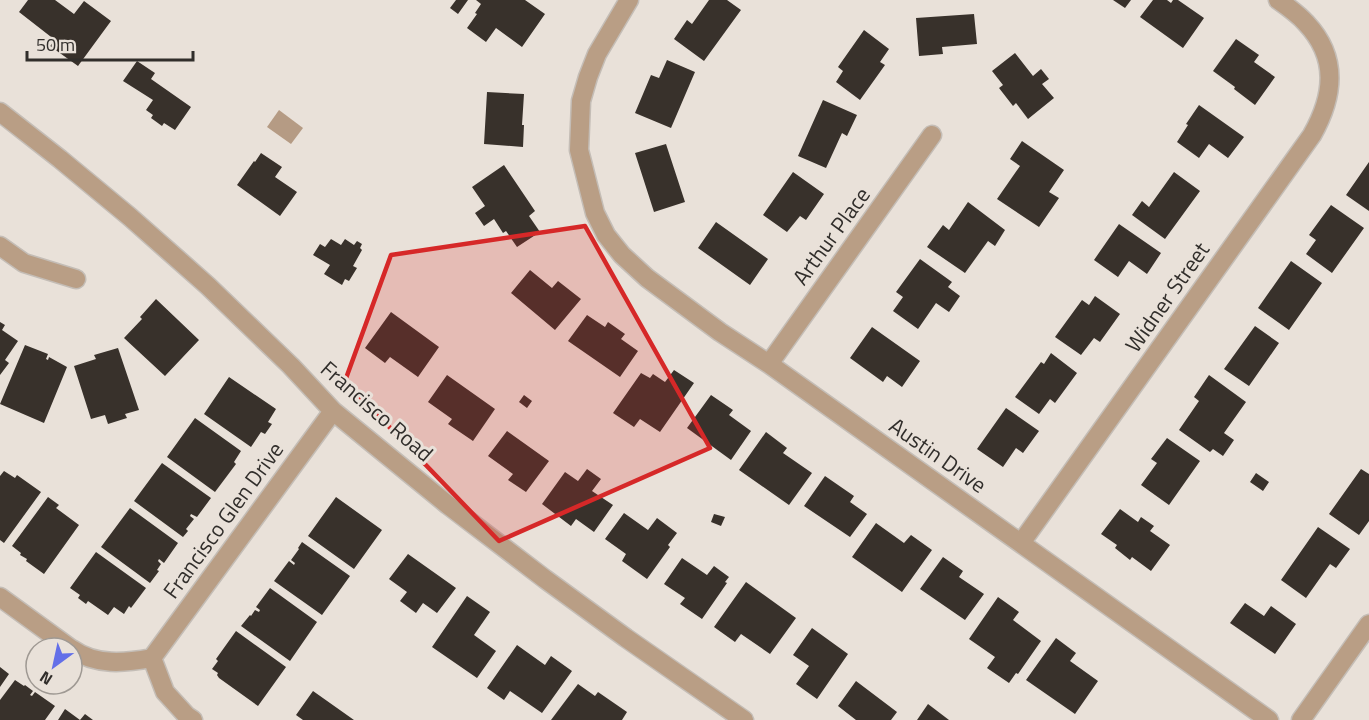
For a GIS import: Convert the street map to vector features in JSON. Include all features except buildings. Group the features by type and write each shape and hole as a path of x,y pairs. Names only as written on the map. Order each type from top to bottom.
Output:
{"street":[{"name":"Widner Street","path":"1021,543 1321,120 1330,87 1325,53 1312,31 1295,13 1278,0"},
{"name":"Austin Drive","path":"627,1 597,54 588,77 581,101 579,150 596,213 606,235 622,255 647,278 720,332 769,364 1269,720"},
{"name":"Francisco Road","path":"0,112 130,217 208,286 291,366 333,411 448,505 626,638 744,720"},
{"name":"Arthur Place","path":"769,364 932,135"},
{"path":"0,246 24,264 76,279"},
{"name":"Francisco Glen Drive","path":"152,658 333,411"},
{"path":"0,597 53,636"},
{"path":"1301,720 1369,624"},
{"path":"84,656 125,663 152,658 165,692 193,720"}],"highlighted area":[{"path":"585,226 710,448 499,541 345,381 391,255"}],"shaded area":[{"path":"279,110 303,128 291,144 267,127"}]}
